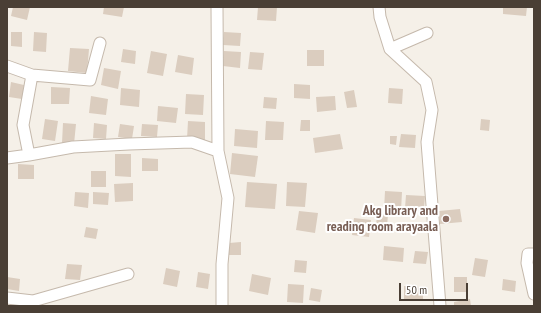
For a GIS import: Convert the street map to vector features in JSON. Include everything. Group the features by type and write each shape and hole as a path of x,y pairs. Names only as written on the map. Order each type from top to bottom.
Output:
{"street":[{"path":"217,7 218,150 228,198 222,264 222,306"},
{"path":"380,7 380,17 390,49 426,82 432,110 427,142 439,305"},
{"path":"390,49 427,33"},
{"path":"7,66 32,75 90,80 100,43"},
{"path":"29,155 23,125 32,75"},
{"path":"7,158 73,147 129,144 192,142 218,150"},
{"path":"534,254 528,254 527,263 534,294"},
{"path":"7,298 33,301 128,274"}],"building":[{"path":"13,7 30,7 27,20 11,16"},
{"path":"104,7 124,7 122,17 103,14"},
{"path":"258,7 277,7 276,21 257,20"},
{"path":"503,7 527,7 526,16 503,14"},
{"path":"11,32 22,32 22,47 11,46"},
{"path":"34,32 47,33 46,52 33,51"},
{"path":"224,32 241,33 240,46 223,45"},
{"path":"70,48 89,49 87,73 68,71"},
{"path":"123,49 136,51 135,64 121,62"},
{"path":"307,50 324,50 324,66 307,66"},
{"path":"151,51 167,54 163,76 147,73"},
{"path":"224,51 241,52 240,68 223,66"},
{"path":"250,52 264,53 262,70 248,69"},
{"path":"178,55 194,58 192,75 175,72"},
{"path":"104,68 121,71 118,89 101,85"},
{"path":"11,82 24,85 22,99 9,97"},
{"path":"294,84 310,85 310,99 294,98"},
{"path":"51,87 70,88 69,104 51,104"},
{"path":"121,88 140,90 139,107 120,105"},
{"path":"389,88 403,89 402,104 388,103"},
{"path":"354,90 357,107 347,108 344,92"},
{"path":"186,94 204,95 203,115 185,114"},
{"path":"91,96 108,99 106,115 89,113"},
{"path":"335,96 336,110 317,112 316,97"},
{"path":"264,97 277,98 276,109 263,108"},
{"path":"158,106 178,108 176,123 157,121"},
{"path":"45,119 58,121 55,141 42,139"},
{"path":"481,119 490,120 489,131 480,130"},
{"path":"301,120 310,120 310,131 300,131"},
{"path":"188,121 205,122 205,140 187,139"},
{"path":"266,121 284,122 283,140 265,140"},
{"path":"63,123 76,124 74,144 62,143"},
{"path":"94,123 107,125 106,139 93,138"},
{"path":"120,124 134,126 132,139 118,137"},
{"path":"142,124 158,125 157,137 141,136"},
{"path":"235,129 258,131 257,148 234,146"},
{"path":"340,134 343,149 315,153 313,138"},
{"path":"401,134 416,135 415,148 399,147"},
{"path":"390,136 397,136 396,145 390,144"},
{"path":"232,153 258,156 255,177 230,174"},
{"path":"115,154 131,154 131,177 115,176"},
{"path":"142,158 158,159 158,171 142,171"},
{"path":"18,164 34,165 34,179 18,179"},
{"path":"91,171 106,171 106,187 91,187"},
{"path":"247,182 277,184 275,209 245,207"},
{"path":"287,182 307,183 305,207 286,206"},
{"path":"133,183 133,201 115,202 114,184"},
{"path":"385,191 402,192 401,211 384,210"},
{"path":"75,192 89,193 88,208 74,206"},
{"path":"93,192 109,193 108,205 93,204"},
{"path":"406,195 425,196 424,209 405,208"},
{"path":"460,209 462,222 440,224 439,211"},
{"path":"299,211 318,213 315,233 296,230"},
{"path":"377,214 388,214 387,227 376,226"},
{"path":"354,218 371,220 369,237 352,235"},
{"path":"86,227 98,229 96,239 84,237"},
{"path":"241,242 241,255 229,255 229,243"},
{"path":"384,246 404,248 403,262 383,260"},
{"path":"415,251 428,252 426,264 413,263"},
{"path":"475,258 488,260 485,277 472,275"},
{"path":"295,260 307,261 306,273 294,272"},
{"path":"67,264 82,265 80,280 65,279"},
{"path":"166,268 180,271 177,287 163,284"},
{"path":"198,272 210,274 208,289 196,287"},
{"path":"252,274 271,278 268,295 249,291"},
{"path":"7,277 20,279 19,291 7,289"},
{"path":"454,277 467,277 467,292 454,292"},
{"path":"503,279 516,281 515,292 502,290"},
{"path":"288,284 304,285 303,303 287,302"},
{"path":"404,286 423,287 423,300 404,300"},
{"path":"311,288 322,290 320,302 309,300"},
{"path":"470,299 471,306 454,306 454,302"}],"place":[{"name":"Akg library and reading room arayaala","path":"446,219"}]}
